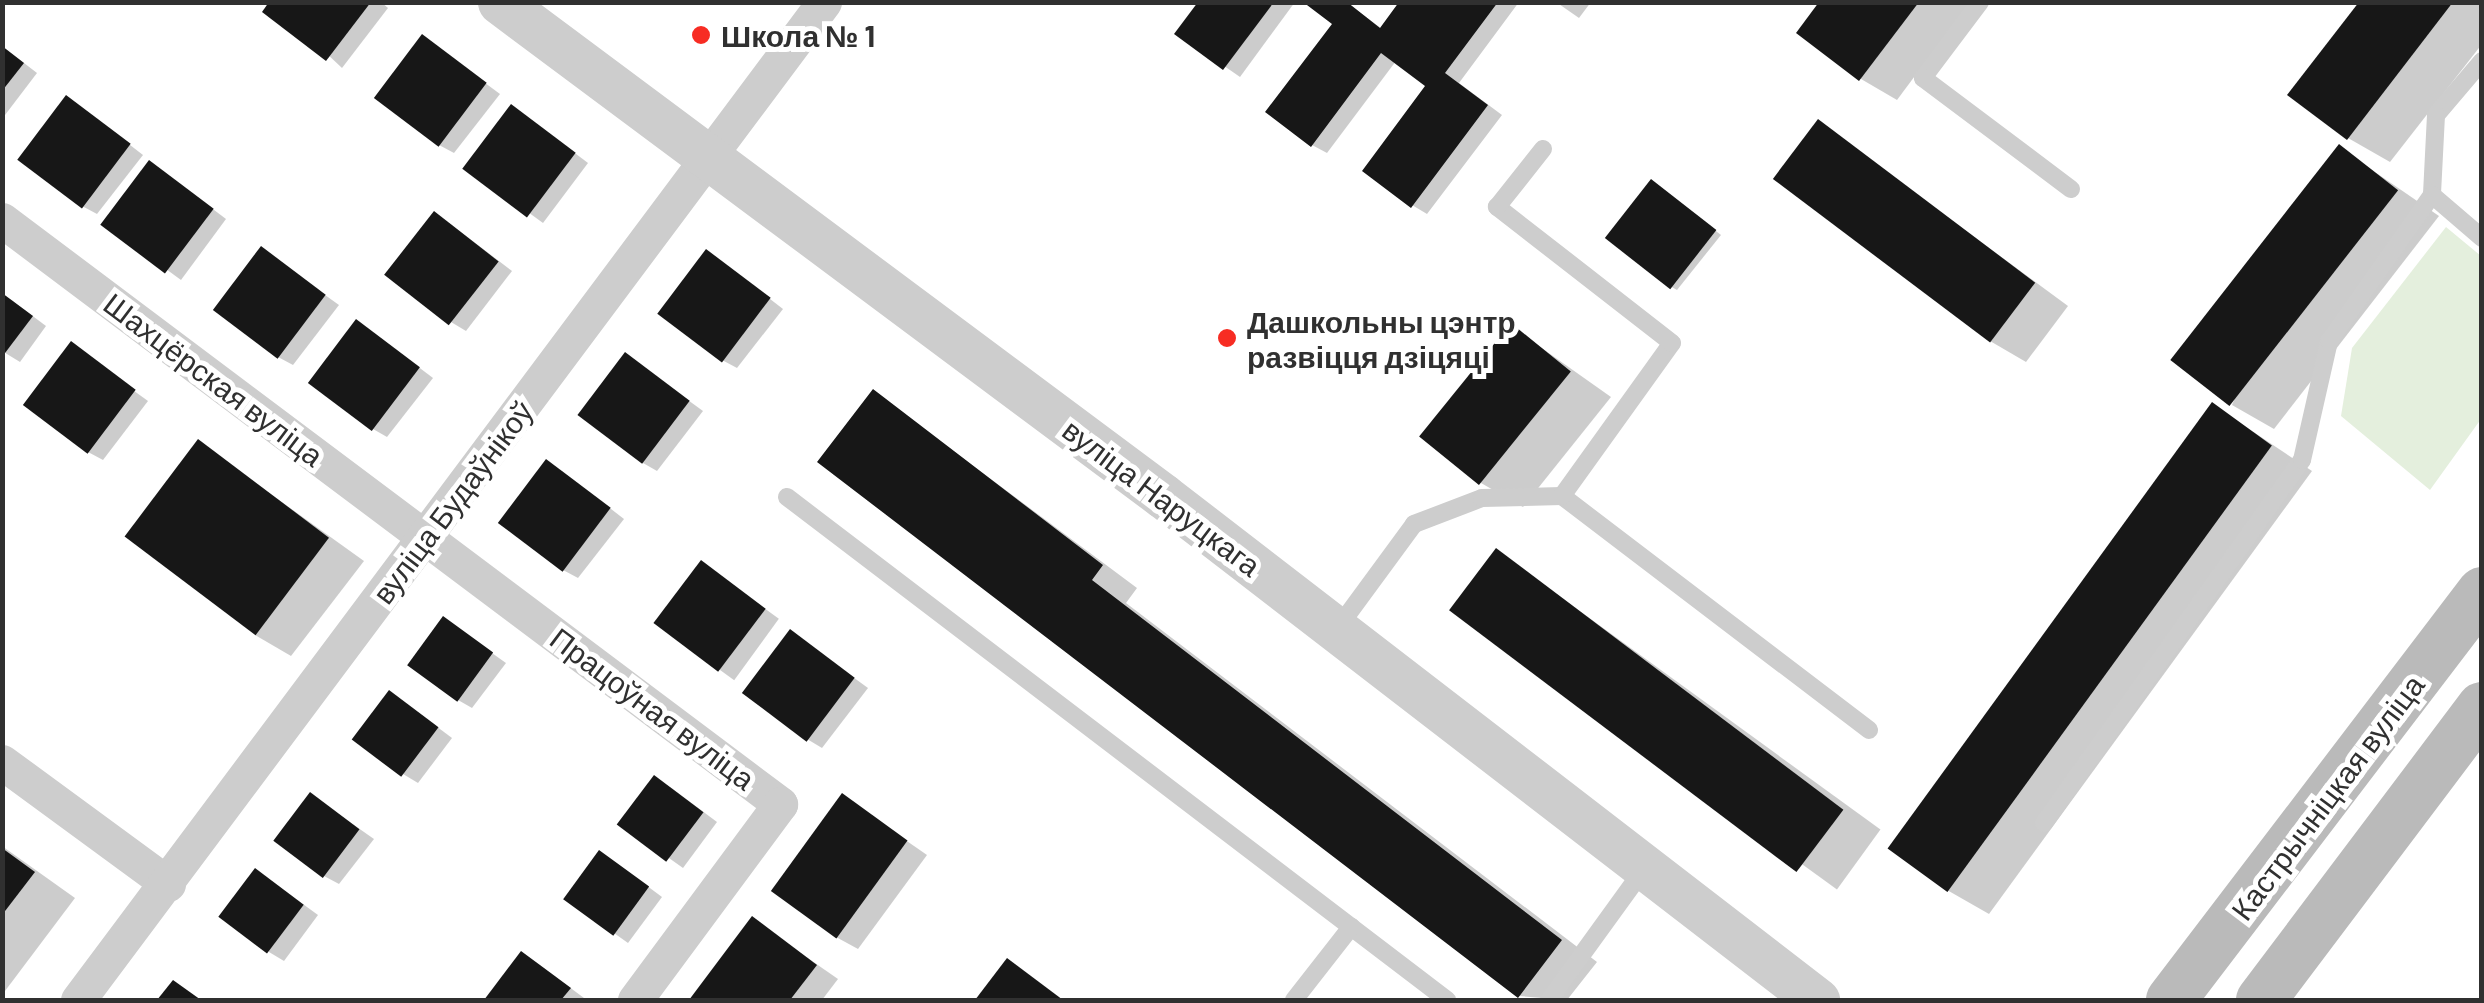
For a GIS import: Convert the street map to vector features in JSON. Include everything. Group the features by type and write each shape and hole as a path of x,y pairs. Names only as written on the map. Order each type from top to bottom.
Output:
{"main road":[{"name":"Кастрычніцкая вуліца","path":"2171,1000 2482,592"},
{"path":"2261,1000 2482,707"}],"street":[{"name":"вуліца Наруцкага","path":"500,2 1337,630 1643,870 1817,1000"},
{"name":"вуліца Будаўнікоў","path":"78,1000 824,2"},
{"name":"Шахцёрская вуліца","path":"2,220 425,538"},
{"name":"Працоўная вуліца","path":"425,538 780,804 635,1000"},
{"path":"2,762 168,884"}],"lane":[{"path":"1980,2 1923,78 2071,188"},
{"path":"2044,823 2302,460 2329,341 2432,195 2436,115 2482,61"},
{"path":"1544,149 1497,207 1672,343 1562,496"},
{"path":"2432,195 2482,238"},
{"path":"1337,630 1414,524 1482,498 1562,496 1869,730"},
{"path":"786,497 1447,1000"},
{"path":"1549,1000 1643,870"},
{"path":"1294,1000 1350,927"}],"green space":[{"path":"2446,227 2481,256 2481,419 2430,490 2341,416 2352,348"}],"building":[{"path":"269,2 371,2 326,61 262,12"},
{"path":"1198,2 1274,2 1223,70 1174,34"},
{"path":"1303,2 1347,2 1380,28 1399,2 1498,2 1445,73 1488,105 1411,208 1362,171 1425,86 1381,53 1311,147 1265,112 1332,24"},
{"path":"1819,2 1919,2 1859,81 1796,33"},
{"path":"2359,2 2453,2 2347,140 2287,95"},
{"path":"422,34 487,83 439,147 374,98"},
{"path":"2,46 24,63 2,91"},
{"path":"66,95 131,144 82,208 17,160"},
{"path":"511,104 576,153 527,217 462,169"},
{"path":"1818,119 2035,283 1990,343 1773,179"},
{"path":"2339,144 2398,190 2229,406 2170,360"},
{"path":"149,160 214,209 165,273 100,225"},
{"path":"1651,179 1716,230 1670,289 1605,238"},
{"path":"434,211 499,261 449,325 384,275"},
{"path":"261,246 326,295 278,359 213,310"},
{"path":"706,249 771,298 722,362 657,314"},
{"path":"2,293 33,316 2,357"},
{"path":"356,319 420,367 372,431 308,383"},
{"path":"1511,323 1571,371 1479,485 1419,436"},
{"path":"71,341 136,390 88,454 23,405"},
{"path":"625,352 690,401 642,464 577,415"},
{"path":"873,389 1103,565 1092,580 1562,940 1518,998 817,462"},
{"path":"2212,402 2272,445 1947,892 1888,849"},
{"path":"198,439 329,538 256,635 125,536"},
{"path":"546,459 611,508 563,572 498,523"},
{"path":"1496,548 1843,810 1796,872 1449,610"},
{"path":"701,560 766,609 718,672 653,623"},
{"path":"443,616 493,652 457,702 407,665"},
{"path":"790,629 855,678 807,742 742,693"},
{"path":"389,690 439,727 401,777 352,740"},
{"path":"654,775 704,812 666,862 617,825"},
{"path":"310,792 360,829 323,878 273,841"},
{"path":"842,793 908,841 836,939 771,891"},
{"path":"2,848 35,872 2,915"},
{"path":"599,850 649,886 613,936 563,899"},
{"path":"255,868 304,905 267,953 218,917"},
{"path":"752,916 817,965 790,1000 689,1000"},
{"path":"521,951 571,988 561,1000 484,1000"},
{"path":"1007,958 1063,1000 975,1000"},
{"path":"173,980 201,1000 157,1000"}],"place":[{"name":"Школа № 1","path":"701,35"},
{"name":"Дашкольны цэнтр развіцця дзіцяці","path":"1227,338"}]}
